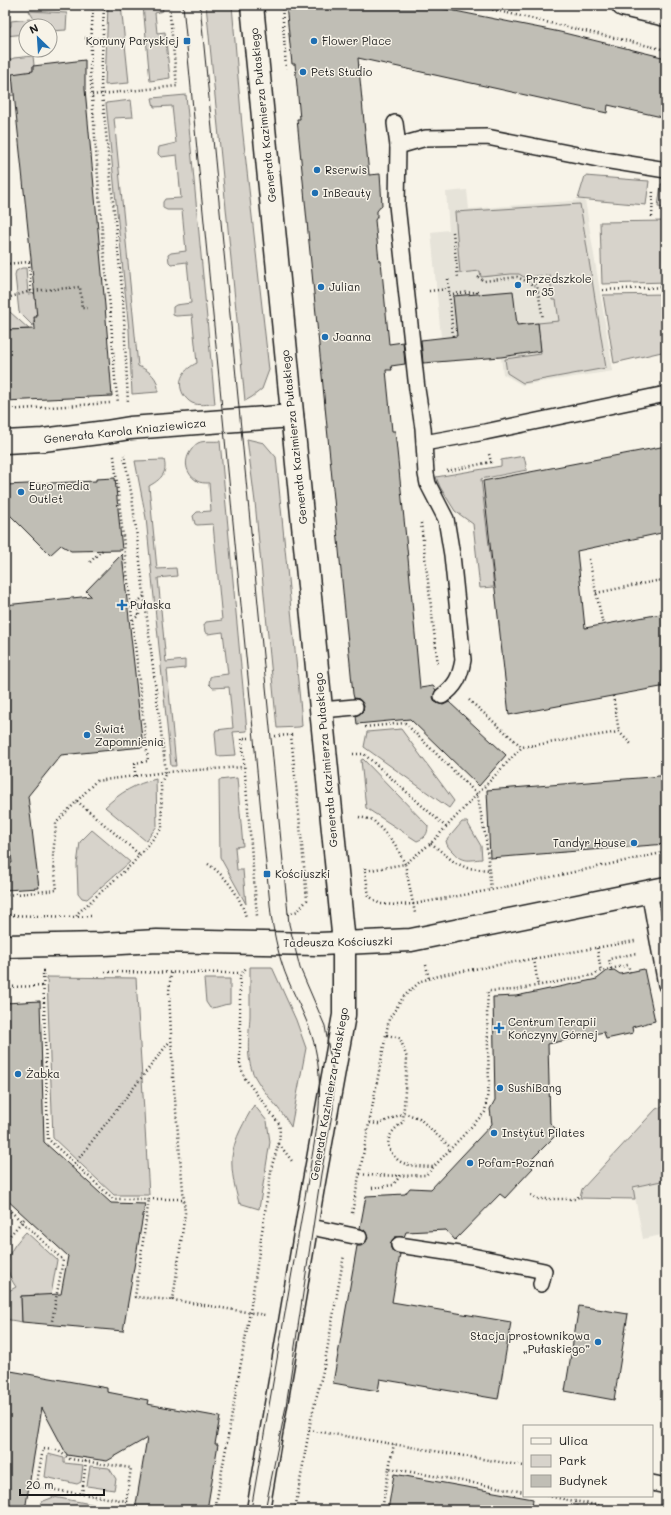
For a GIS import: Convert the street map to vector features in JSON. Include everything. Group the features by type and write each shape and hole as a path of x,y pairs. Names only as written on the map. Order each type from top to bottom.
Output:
{"main road":[{"name":"Generała Kazimierza Pułaskiego","path":"252,5 344,943 344,1015 306,1226 258,1510"},
{"path":"623,5 666,15"},
{"name":"Generała Karola Kniaziewicza","path":"5,442 43,440 124,419 292,416"},
{"name":"Tadeusza Kościuszki","path":"5,946 104,944 157,941 319,944 411,940 658,889"}],"lane":[{"path":"395,123 398,146 397,206 428,484 446,519 452,555 462,660 460,676 450,690 442,696"},
{"path":"398,146 426,138 487,137 598,159 661,169"},
{"path":"424,443 485,432 666,394"},
{"path":"322,710 355,707"},
{"path":"658,889 657,937 666,984"},
{"path":"306,1226 353,1235"},
{"path":"399,1245 472,1256 544,1271 541,1284"},
{"path":"653,1483 666,1486"}],"path":[{"path":"93,5 90,69 103,245 110,306 115,379 118,403 124,419"},
{"path":"104,5 101,84 123,299 128,402 124,419"},
{"path":"92,95 177,86 169,5"},
{"path":"473,5 666,50"},
{"path":"86,38 103,39"},
{"path":"652,217 654,185 661,169"},
{"path":"453,232 458,278"},
{"path":"5,264 29,262 31,291"},
{"path":"478,277 484,281 517,277 538,286 543,319"},
{"path":"448,279 453,336"},
{"path":"7,298 31,291 80,287 82,308 87,308"},
{"path":"603,290 666,287"},
{"path":"426,291 449,289"},
{"path":"449,294 477,292 477,294"},
{"path":"105,306 110,306"},
{"path":"5,410 135,402"},
{"path":"79,912 132,864 162,828 161,784 166,772 145,596 132,498 124,453"},
{"path":"114,454 123,548 133,621 148,761 135,763 135,776"},
{"path":"90,562 101,551 106,550"},
{"path":"589,559 603,625"},
{"path":"596,593 666,579"},
{"path":"133,621 139,615 138,602 145,596"},
{"path":"613,696 619,732 632,745"},
{"path":"358,728 405,723 477,794 486,839 491,890"},
{"path":"275,736 291,735 307,900 298,911 288,914"},
{"path":"249,738 242,738 257,916"},
{"path":"359,871 405,864 431,843 522,747"},
{"path":"353,754 364,754 446,827"},
{"path":"7,895 57,890 53,857 56,823 96,781 166,772 244,767"},
{"path":"77,801 140,855"},
{"path":"359,817 373,820 395,844 405,864 416,913"},
{"path":"431,843 454,862 467,868 489,870"},
{"path":"365,871 369,896 380,904 414,904 491,890 666,852"},
{"path":"208,864 220,872 227,880 246,916"},
{"path":"305,876 317,875"},
{"path":"5,915 76,916"},
{"path":"295,1510 309,1430 353,1235 360,1174 386,1035 390,1019 404,996 422,981 446,974 657,937"},
{"path":"597,948 601,971"},
{"path":"611,969 609,959 637,953"},
{"path":"534,959 538,986"},
{"path":"426,965 429,979"},
{"path":"360,1174 371,1176 400,1176 426,1174 485,1112 488,1084 488,991 515,990 538,986 593,975 601,971 628,965 630,972"},
{"path":"50,971 43,971 48,1139 113,1199 184,1199"},
{"path":"101,972 239,975 240,1064 244,1077 279,1124 279,1144 272,1165 250,1312 215,1510"},
{"path":"171,973 169,991 173,1077 185,1213 173,1300"},
{"path":"5,986 43,986"},
{"path":"386,1035 400,1038 407,1058 403,1122 393,1129 389,1137 388,1147 400,1162 411,1166 433,1167"},
{"path":"72,1167 171,1041"},
{"path":"370,1123 379,1124 404,1113 419,1118 451,1148"},
{"path":"372,1188 393,1185 400,1176"},
{"path":"531,1195 537,1199 575,1199 580,1196"},
{"path":"150,1199 135,1296 173,1300 291,1319"},
{"path":"5,1206 63,1260 52,1321"},
{"path":"5,1241 26,1217"},
{"path":"309,1430 523,1466"},
{"path":"382,1510 394,1444"},
{"path":"125,1510 131,1468 70,1459 56,1450 43,1449 36,1487 126,1501"},
{"path":"82,1494 86,1461"},
{"path":"389,1468 523,1492"},
{"path":"561,1497 623,1510"},
{"path":"575,1501 578,1509 580,1510"}],"shaded area":[{"name":"Przedszkole nr 35","path":"467,190 469,209 585,200 613,371 522,385 503,374 501,357 429,339 441,337 431,232 449,230 446,192"},
{"path":"666,1180 666,1234 643,1239 633,1187"}],"green space":[{"path":"108,5 121,5 129,83 105,85"},
{"path":"143,5 162,5 163,11 155,13 157,33 165,32 170,78 150,81"},
{"path":"206,5 232,5 242,126 269,370 262,389 245,401"},
{"path":"29,11 67,13 66,30 58,30 58,18 33,18"},
{"path":"18,20 18,35 5,36 5,21 8,21 9,27 11,26 11,21"},
{"path":"14,58 33,58 33,71 15,95 5,96 5,62"},
{"path":"186,95 215,404 201,405 192,403 188,400 183,394 180,384 182,376 188,368 197,363 192,315 173,315 173,307 176,305 191,303 187,262 171,264 169,262 168,255 171,253 186,251 182,210 167,210 163,208 163,202 165,199 181,198 177,155 161,157 158,154 159,147 176,143 172,106 154,107 152,98"},
{"path":"131,100 133,117 114,118 138,366 153,376 158,387 158,392 132,394 129,330 106,103"},
{"path":"585,176 649,181 646,205 578,199"},
{"path":"661,184 666,184 666,208 658,207"},
{"path":"580,204 606,368 523,383 507,373 505,359 541,354 538,323 559,321 556,300 552,300 550,275 524,277 519,274 511,274 481,277 480,271 460,273 455,212"},
{"path":"666,221 666,282 602,284 600,222"},
{"path":"26,268 28,294 78,289 34,320 33,326 19,312 15,275 16,271"},
{"path":"666,294 666,351 614,363 603,295"},
{"path":"5,312 10,312 29,329 5,330"},
{"path":"247,439 264,443 276,457 301,711 302,726 299,727 277,728 255,502"},
{"path":"220,441 247,731 233,732 236,755 217,756 216,730 233,728 229,687 213,688 209,684 210,677 228,674 223,632 208,634 205,632 204,625 206,622 222,620 213,524 197,525 195,524 193,516 197,512 211,511 209,483 200,482 193,478 188,470 186,462 189,453 197,443"},
{"path":"524,456 527,470 481,479 494,587 480,588 473,524 455,511 440,487 436,477 501,466 501,460"},
{"path":"164,460 165,469 162,476 149,486 157,569 176,568 177,576 158,578 166,662 185,660 185,668 167,670 176,766 171,766 146,518 135,461"},
{"path":"401,729 454,801 449,808 364,747 367,732"},
{"path":"363,759 428,826 427,833 422,839 417,841 366,808 361,760"},
{"path":"237,778 243,846 235,847 237,870 243,870 246,904 220,857 219,780"},
{"path":"156,779 157,826 146,841 105,807 129,789 141,783"},
{"path":"462,822 467,822 481,846 482,859 469,860 460,858 456,856 448,846 446,841"},
{"path":"92,830 130,862 87,899 82,898 78,893 77,865 80,842"},
{"path":"250,967 272,967 296,1020 306,1048 291,1127 283,1114 259,1084 250,1063 248,1047 250,1016"},
{"path":"47,977 136,978 149,1195 114,1195 53,1138"},
{"path":"204,979 230,979 230,1004 210,1008 206,1002"},
{"path":"254,1105 267,1121 270,1142 259,1209 239,1203 232,1169 232,1157 235,1143 240,1130"},
{"path":"666,1105 666,1180 633,1187 635,1199 580,1198 582,1189 656,1109"},
{"path":"26,1232 57,1260 46,1324 38,1295 21,1296 22,1322 5,1319 5,1293 16,1287 8,1271 9,1258 11,1251"},
{"path":"48,1454 64,1458 64,1463 83,1465 81,1482 77,1484 45,1477"},
{"path":"90,1466 109,1468 116,1479 114,1490 87,1486"},
{"path":"54,1497 112,1508 111,1510 39,1510 41,1502"}],"building":[{"path":"286,5 435,5 435,7 560,32 666,58 666,118 608,105 607,113 358,58 369,175 380,174 382,205 377,211 377,217 375,220 379,261 381,261 389,344 403,342 405,364 391,366 392,370 386,370 392,431 395,431 420,688 433,686 436,690 433,697 435,702 443,705 449,702 506,755 479,786 410,719 357,724 356,716 363,711 364,706 359,699 354,698 353,694 297,119 300,119 295,64 292,64"},
{"path":"85,60 85,89 112,396 5,401 5,330 35,329 34,317 37,317 12,74 33,71 33,66"},
{"path":"513,291 517,325 538,323 541,351 501,357 423,363 421,340 457,336 453,296"},
{"path":"666,446 666,532 577,551 585,628 666,613 666,686 509,715 483,481"},
{"path":"115,478 122,550 71,551 61,545 50,555 5,510 5,485 96,481 96,479"},
{"path":"122,554 143,747 61,755 28,796 39,888 5,890 5,863 12,863 5,807 5,605 91,596 86,591"},
{"path":"666,775 666,844 490,858 487,790"},
{"path":"644,969 655,1021 632,1027 633,1033 606,1039 604,1032 548,1044 550,1123 559,1132 528,1163 533,1168 505,1198 500,1194 455,1240 446,1230 406,1232 404,1237 395,1237 390,1243 393,1252 400,1254 392,1302 511,1322 498,1399 380,1379 378,1391 333,1383 357,1246 361,1246 368,1238 365,1231 360,1228 366,1196 405,1194 410,1188 431,1189 492,1124 490,1109 495,1100 493,997 516,996 597,979 607,971 614,970 620,974"},
{"path":"40,1001 44,1142 111,1203 145,1204 123,1331 22,1322 21,1296 61,1294 68,1256 5,1198 5,1003"},
{"name":"Stacja prostownikowa „Pułaskiego”","path":"579,1306 628,1314 614,1400 565,1391"},
{"path":"5,1370 107,1388 107,1392 148,1400 147,1404 220,1417 215,1444 218,1444 207,1510 135,1510 147,1438 107,1461 67,1455 42,1408 25,1510 5,1510"},
{"path":"394,1474 533,1499 532,1510 388,1510"}],"tram line":[{"path":"183,5 271,915 282,964 312,1036 318,1062 320,1088 317,1126 251,1510"},
{"path":"200,5 289,924 300,968 325,1026 333,1073 333,1109 321,1174 286,1406 265,1510"}],"place":[{"name":"Komuny Paryskiej","path":"187,41"},
{"name":"Flower Place","path":"314,41"},
{"name":"Pets Studio","path":"303,72"},
{"name":"Rserwis","path":"317,170"},
{"name":"InBeauty","path":"315,193"},
{"name":"Przedszkole nr 35","path":"518,285"},
{"name":"Julian","path":"321,287"},
{"name":"Joanna","path":"325,337"},
{"name":"Euro media Outlet","path":"21,492"},
{"name":"Pułaska","path":"122,605"},
{"name":"Świat Zapomnienia","path":"87,735"},
{"name":"Tandyr House","path":"634,843"},
{"name":"Kościuszki","path":"267,874"},
{"name":"Centrum Terapii Kończyny Górnej","path":"499,1028"},
{"name":"Żabka","path":"18,1074"},
{"name":"SushiBang","path":"500,1088"},
{"name":"Instytut Pilates","path":"494,1133"},
{"name":"Pofam-Poznań","path":"470,1163"},
{"name":"Stacja prostownikowa „Pułaskiego”","path":"598,1342"}]}
